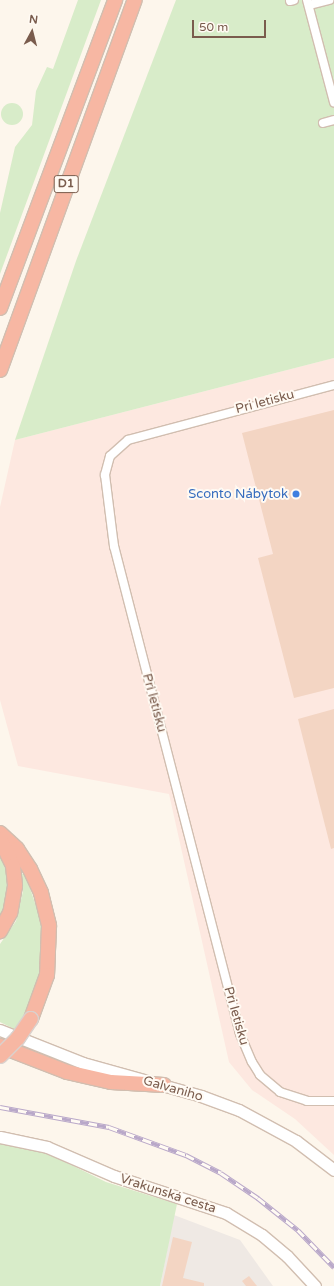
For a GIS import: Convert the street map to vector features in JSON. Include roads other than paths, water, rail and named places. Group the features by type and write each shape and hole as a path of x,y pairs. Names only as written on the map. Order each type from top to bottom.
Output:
{"highway":[{"name":"D1","path":"0,308 115,0"},
{"name":"D1","path":"0,370 135,0"},
{"path":"0,833 17,849 30,869 41,893 49,926 47,975 31,1019 18,1038 0,1056"},
{"path":"0,839 11,861 15,886 10,913 0,931"},
{"path":"0,1046 68,1072 112,1082 164,1085"}],"main road":[{"name":"Galvaniho","path":"0,1030 83,1063 207,1098 265,1123 296,1141 334,1170"},
{"name":"Vrakunská cesta","path":"0,1137 47,1147 114,1176 226,1213 262,1235 287,1256 315,1286"}],"street":[{"path":"329,0 308,3 334,102"},
{"path":"323,123 334,120"},
{"name":"Pri letisku","path":"313,389 334,381"},
{"name":"Pri letisku","path":"334,385 313,389 128,440 110,456 105,475 114,546 240,1034 252,1062 260,1074 280,1092 307,1101 334,1101"}],"railway":[{"path":"0,1107 109,1127 186,1155 221,1173 258,1198 298,1230 334,1267"}],"place":[{"name":"Sconto Nábytok","path":"296,494"}]}
